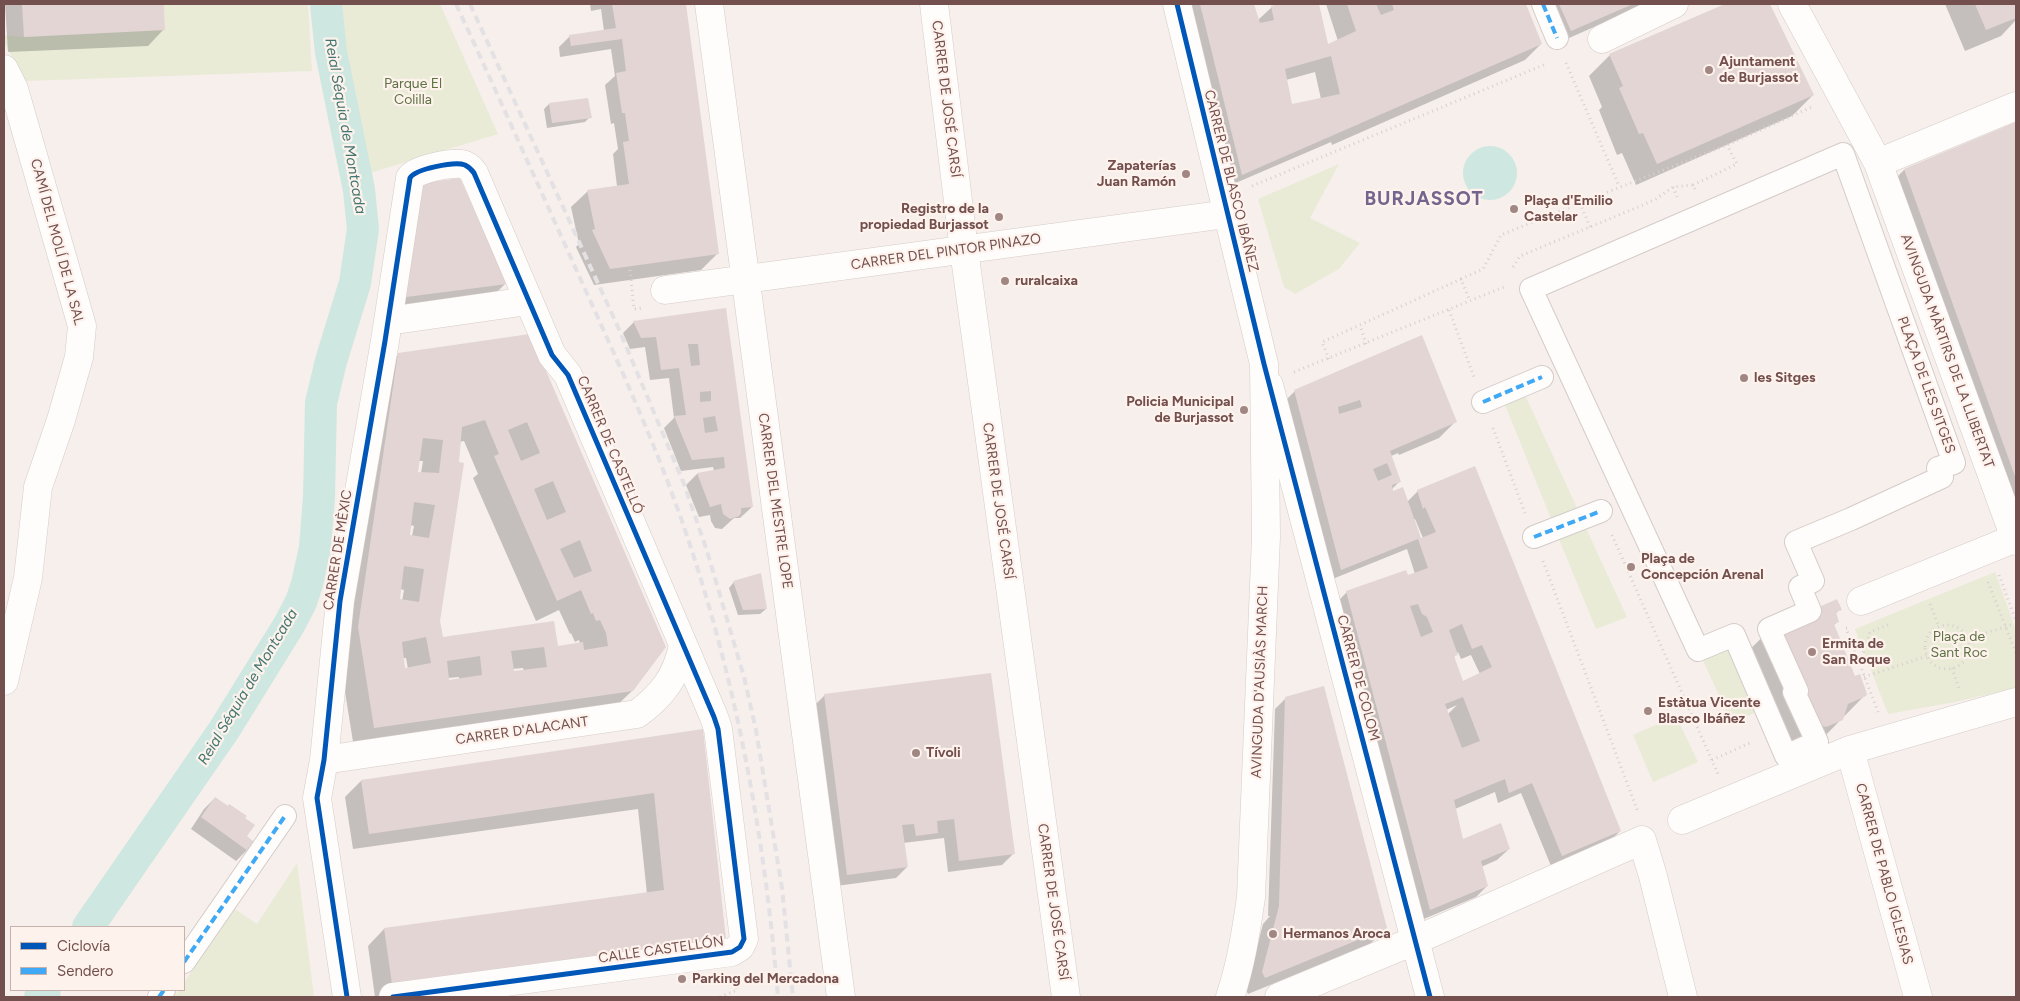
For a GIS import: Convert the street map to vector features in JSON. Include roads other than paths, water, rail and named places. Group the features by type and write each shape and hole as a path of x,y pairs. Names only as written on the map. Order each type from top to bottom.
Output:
{"street":[{"name":"CARRER DEL MESTRE LOPE","path":"709,4 841,997"},
{"name":"CARRER DE JOSÉ CARSÍ","path":"934,4 964,250 1066,997"},
{"name":"CARRER DE BLASCO IBÁÑEZ","path":"1177,4 1266,373"},
{"path":"1543,4 1560,47"},
{"path":"1602,38 1674,4"},
{"name":"AVINGUDA MÀRTIRS DE LA LLIBERTAT","path":"1792,4 1878,163 2016,539"},
{"name":"CAMÍ DEL MOLÍ DE LA SAL","path":"4,69 14,89 82,326 79,357 61,420 38,487 28,578 4,681"},
{"path":"1878,163 2016,106"},
{"name":"PLAÇA DE LES SITGES","path":"1842,154 1954,463 1938,468 1942,477 1796,542 1813,581 1800,587 1810,611 1769,629 1817,742 1786,756 1734,635 1698,650 1531,289 1842,154"},
{"name":"CARRER DE CASTELLÓ","path":"419,171 456,164 464,165 474,173 552,355 568,375 682,646"},
{"name":"CARRER DE MÈXIC","path":"347,997 318,798 324,760 340,601 388,321 409,182 412,175 419,171"},
{"name":"CARRER DEL PINTOR PINAZO","path":"665,290 1227,214"},
{"path":"388,321 528,301"},
{"name":"CARRER DE COLOM","path":"1266,373 1430,997"},
{"name":"AVINGUDA D'AUSIÀS MARCH","path":"1230,997 1244,944 1251,897 1266,537 1266,373"},
{"path":"1483,402 1542,377"},
{"path":"1534,537 1601,511"},
{"path":"1858,613 2016,539"},
{"name":"CARRER D'ALACANT","path":"324,760 637,714 654,701 668,685 678,665 682,646"},
{"name":"CALLE CASTELLÓN","path":"394,997 732,952 740,947 744,939 718,729 682,646"},
{"path":"1682,820 1850,750 2016,702"},
{"name":"CARRER DE PABLO IGLESIAS","path":"1850,750 1918,997"},
{"path":"185,961 285,816"},
{"path":"1279,997 1416,940 1642,840 1653,876 1683,997"}],"water":[{"path":"1485,146 1495,146 1505,150 1513,158 1517,173 1513,188 1505,196 1495,200 1485,200 1475,196 1467,188 1463,178 1463,168 1467,158 1475,150"}],"waterway":[{"name":"Reial Séquia de Montcada","path":"89,926 224,730 289,625 301,602 307,584 315,548 319,497 321,403 331,361 355,283 363,229 359,190 331,52 326,4"},
{"name":"Reial Séquia de Montcada","path":"40,997 44,991"}],"railway":[{"path":"456,4 622,370 661,464 684,527 719,642 746,759 765,877 778,997"},
{"path":"470,4 618,327 684,484 707,551 744,677 756,730 782,888 793,997"}],"place":[{"name":"Ajuntament de Burjassot","path":"1709,70"},
{"name":"Zapaterías Juan Ramón","path":"1186,174"},
{"name":"Plaça d'Emilio Castelar","path":"1514,209"},
{"name":"Registro de la propiedad Burjassot","path":"999,217"},
{"name":"ruralcaixa","path":"1005,281"},
{"name":"les Sitges","path":"1744,378"},
{"name":"Policia Municipal de Burjassot","path":"1244,410"},
{"name":"Plaça de Concepción Arenal","path":"1631,567"},
{"name":"Ermita de San Roque","path":"1812,652"},
{"name":"Estàtua Vicente Blasco Ibáñez","path":"1648,711"},
{"name":"Tívoli","path":"916,753"},
{"name":"Hermanos Aroca","path":"1273,934"},
{"name":"Parking del Mercadona","path":"682,979"}],"district":[{"name":"BURJASSOT","path":"1424,199"}],"park label":[{"name":"Parque El Colilla","path":"413,92"},
{"name":"Plaça de Sant Roc","path":"1959,646"}]}
